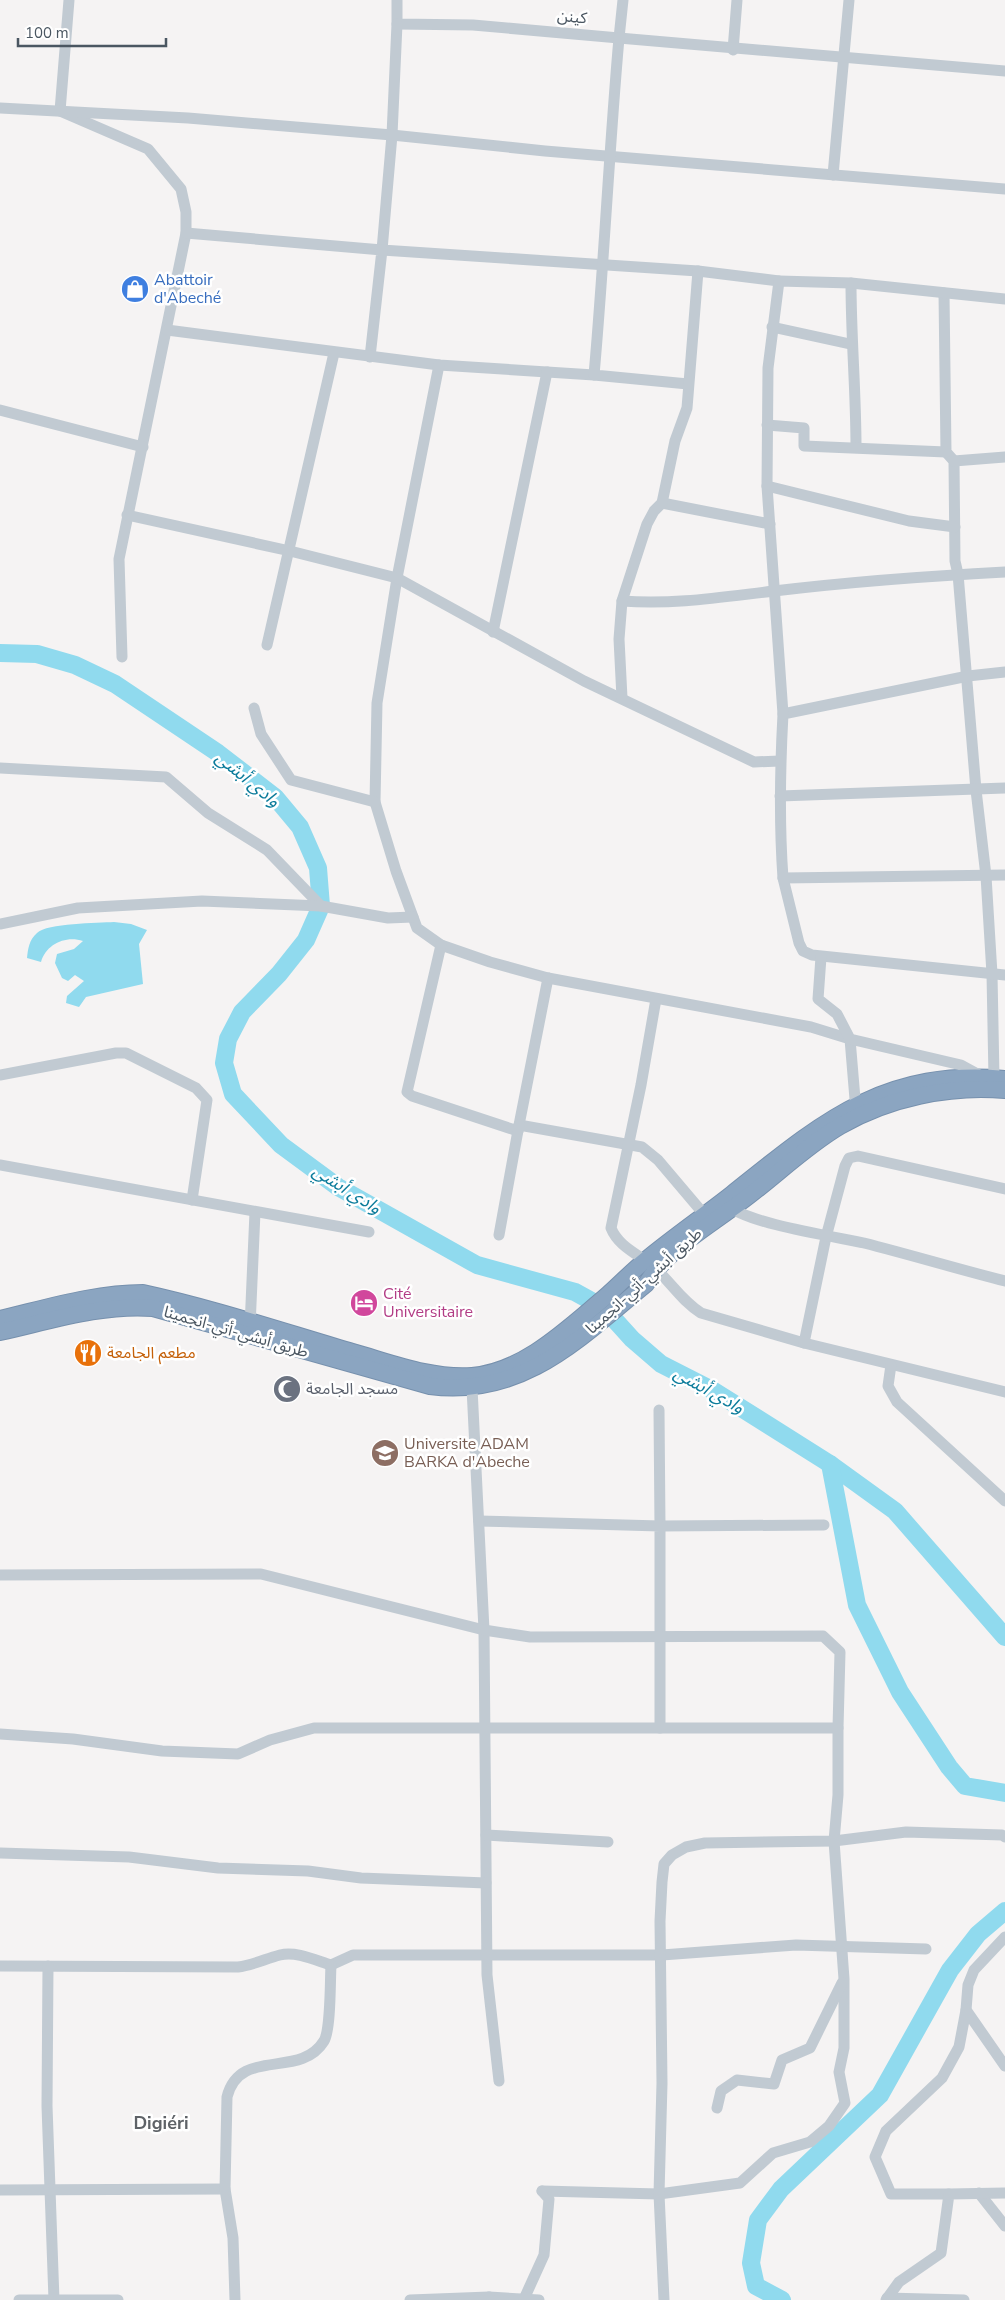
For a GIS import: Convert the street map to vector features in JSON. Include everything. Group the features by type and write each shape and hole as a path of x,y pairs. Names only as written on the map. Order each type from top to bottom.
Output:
{"highway":[{"path":"0,1319 92,1298 122,1293 143,1293 250,1329 421,1372 444,1375 486,1374 555,1347 572,1334 645,1267 708,1218 728,1205 805,1136 898,1088 930,1082 994,1078"},
{"path":"856,1111 938,1093 978,1089 1005,1090"},
{"name":"طريق أبشي-أتي-انجمينا","path":"572,1334 646,1284 645,1267"},
{"name":"طريق أبشي-أتي-انجمينا","path":"0,1332 106,1309 129,1306 172,1312 250,1329 430,1386 472,1388 520,1376 555,1347"}],"street":[{"path":"60,111 69,0"},
{"path":"370,357 392,135 397,0"},
{"path":"594,375 604,265 609,156 623,0"},
{"path":"733,50 737,0"},
{"path":"833,175 849,0"},
{"name":"كينن","path":"397,24 474,25 733,50 845,57 1005,71"},
{"path":"0,108 188,118 1005,189"},
{"path":"60,111 148,149 181,189 186,212 186,233 119,559 122,657"},
{"path":"186,233 382,250 698,271 779,281 851,283 1005,299"},
{"path":"622,698 619,640 622,601 647,524 654,511 662,503 675,441 687,408 698,271"},
{"path":"779,281 772,327 767,426 767,486 782,714 780,796 784,878 799,943 803,951 821,957 1005,975"},
{"path":"851,283 850,344 856,396 856,447"},
{"path":"438,365 397,578 377,704 374,802 417,928 441,945 490,962 548,978 811,1027 850,1039 961,1065 994,1078 992,974 986,876 976,790 958,574 955,561 954,461 946,452 944,293"},
{"path":"772,327 850,344"},
{"path":"167,330 438,365 594,375 688,384"},
{"path":"267,645 334,353"},
{"path":"493,632 547,372"},
{"path":"0,410 143,447"},
{"path":"767,426 804,428 804,446 946,452"},
{"path":"954,461 1005,457"},
{"path":"767,486 909,521 955,527"},
{"path":"662,503 770,524"},
{"path":"127,515 290,551 397,578 584,681 754,762 780,761"},
{"path":"622,601 656,604 685,602 775,591 958,574 1005,572"},
{"path":"782,714 968,676 1005,672"},
{"path":"254,708 261,734 292,780 374,802"},
{"path":"0,768 166,777 208,813 267,850 321,906"},
{"path":"780,796 1005,788"},
{"path":"784,878 1005,875"},
{"path":"0,924 78,908 202,901 321,906 388,918 413,917"},
{"path":"441,945 407,1092 412,1096 518,1128 642,1147 650,1152 708,1218"},
{"path":"821,957 818,999 837,1014 850,1039 856,1111"},
{"path":"499,1235 548,978"},
{"path":"656,999 641,1085 610,1228 615,1237 645,1267 687,1304 701,1313 891,1366 1005,1392"},
{"path":"0,1075 116,1053 126,1054 196,1088 207,1100 192,1200"},
{"path":"804,1343 826,1237 845,1166 849,1158 858,1156 1005,1189"},
{"path":"0,1165 369,1232"},
{"path":"728,1205 743,1214 826,1237 862,1243 1005,1281"},
{"path":"250,1329 255,1212"},
{"path":"891,1366 888,1386 897,1402 1005,1500"},
{"path":"472,1388 484,1630 487,1954 489,1995 500,2081"},
{"path":"659,1410 660,1728"},
{"path":"479,1521 660,1526 824,1525"},
{"path":"0,1575 261,1574 484,1630 530,1637 823,1636 840,1652 838,1796 834,1842 844,1979 844,2048 839,2072 845,2103 830,2126 810,2142 773,2153 740,2183 659,2194 542,2191 550,2199 544,2255 524,2299"},
{"path":"0,1734 73,1739 162,1751 238,1754 270,1740 314,1728 838,1728"},
{"path":"664,2300 659,2194 662,1954 660,1921 664,1864 672,1855 686,1847 704,1843 834,1842 906,1832 1002,1835 1005,1837"},
{"path":"486,1836 608,1842"},
{"path":"0,1853 129,1857 218,1868 486,1884"},
{"path":"1005,1938 974,1970 968,1985 966,2010 959,2047 942,2078 886,2131 875,2157 891,2194 1005,2193"},
{"path":"0,1966 238,1967 254,1965 281,1955 294,1954 331,1964 353,1955 662,1954 796,1945 926,1949"},
{"path":"235,2300 233,2238 225,2189 227,2097 235,2078 247,2069 301,2060 324,2041 328,2029 331,1964"},
{"path":"48,1966 49,2189 54,2299"},
{"path":"717,2108 721,2091 737,2080 774,2084 782,2060 810,2048 844,1979"},
{"path":"966,2010 1005,2066"},
{"path":"0,2190 225,2189"},
{"path":"979,2193 1005,2226"},
{"path":"886,2299 899,2282 941,2254 949,2194"},
{"path":"410,2300 489,2298 540,2300"},
{"path":"886,2299 964,2300"},
{"path":"19,2300 118,2300"}],"water":[{"path":"114,922 131,924 147,930 139,944 143,984 86,997 79,1007 66,1003 67,996 84,981 75,975 68,981 62,978 55,963 57,954 74,949 83,941 70,939 52,946 47,950 41,962 27,958 28,948 32,939 43,930 73,924"}],"waterway":[{"name":"وادي أبشي","path":"0,653 37,654 75,665 115,684 218,753 275,797 300,827 318,868 321,906 306,940 279,974 242,1012 228,1039 224,1063 233,1094 281,1145 338,1187 477,1265 575,1292 604,1308 632,1339 661,1364 714,1391 830,1464 895,1511 1005,1637"},
{"path":"830,1464 857,1605 900,1692 949,1767 965,1786 1005,1793"},
{"path":"782,2300 756,2286 751,2263 758,2220 781,2189 880,2095 950,1970 978,1934 1005,1911"}],"place":[{"name":"Abattoir d'Abeché","path":"135,289"},
{"name":"Cité Universitaire","path":"364,1303"},
{"name":"مطعم الجامعة","path":"88,1353"},
{"name":"مسجد الجامعة","path":"287,1389"},
{"name":"Universite ADAM BARKA d'Abeche","path":"385,1453"}],"district":[{"name":"Digiéri","path":"161,2123"}]}
